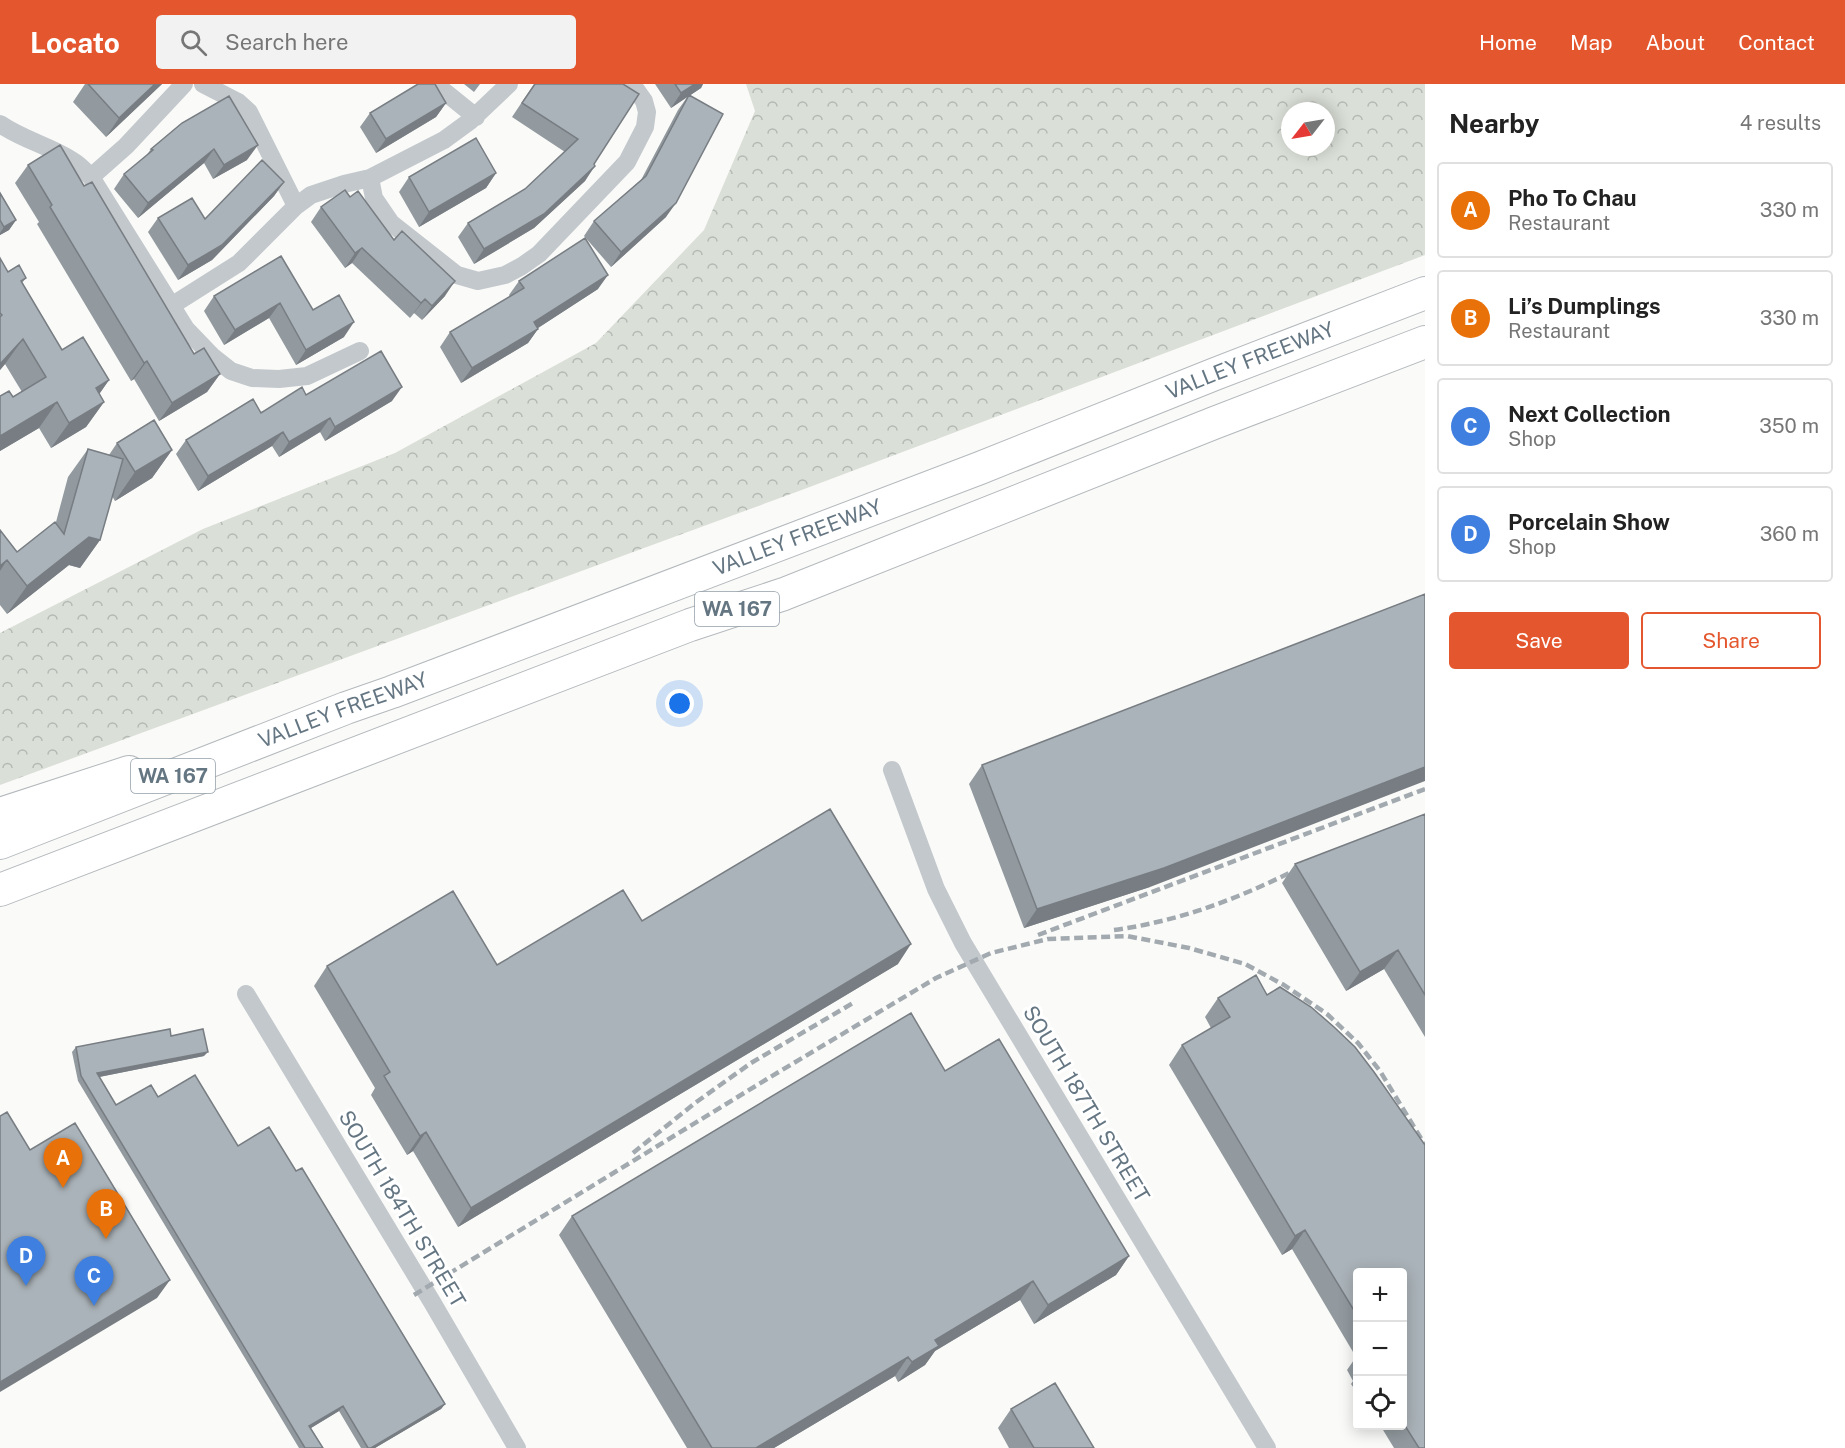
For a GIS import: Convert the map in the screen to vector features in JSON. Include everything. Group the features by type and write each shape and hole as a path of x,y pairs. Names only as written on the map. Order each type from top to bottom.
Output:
{"highway":[{"name":"VALLEY FREEWAY","path":"0,843 346,708 980,468 1425,293"},
{"path":"0,857 1425,308"},
{"name":"WA 167","path":"0,890 690,625 784,594 1214,423 1425,342"},
{"path":"0,814 231,738 346,708"}],"street":[{"path":"91,177 126,146 184,84"},
{"path":"203,84 238,102 249,112 296,206"},
{"path":"435,84 476,117"},
{"path":"171,306 239,263 296,206 312,195 329,188 370,178 444,140 476,117 509,84"},
{"path":"370,178 374,198 391,222 456,275 478,281 505,275 539,254 627,162 645,127 647,112 644,101 632,84"},
{"path":"0,124 24,139 44,145 75,162 91,177 186,329 212,356 231,371 252,378 279,379 307,376 360,351"},
{"name":"SOUTH 187TH STREET","path":"892,770 936,889 963,943 1267,1448"},
{"name":"SOUTH 184TH STREET","path":"246,994 432,1302 517,1448"}],"green space":[{"path":"746,84 1425,84 1425,255 799,491 0,785 0,633 203,529 395,453 596,343 704,230 755,111"}],"building":[{"path":"88,84 155,84 119,118"},
{"path":"418,84 435,84 446,103 386,139 370,113"},
{"path":"535,84 623,84 639,94 594,164 595,166 544,214 484,249 468,223 525,189 578,139 522,103"},
{"path":"675,84 695,84 681,93"},
{"path":"689,95 723,114 676,203 621,252 594,221 646,176"},
{"path":"229,96 258,145 224,165 214,149 148,203 124,174 182,123"},
{"path":"476,138 496,173 429,212 409,177"},
{"path":"60,145 84,186 92,182 194,354 204,348 220,374 172,403 147,361 144,363 50,207 52,205 28,165"},
{"path":"262,160 284,182 222,245 188,265 158,218 192,198 205,219"},
{"path":"345,190 350,197 358,191 394,240 402,231 455,281 432,306 425,299 421,303 362,248 355,253 321,207"},
{"path":"0,193 16,220 4,227 0,220"},
{"path":"585,238 608,275 534,322 538,329 472,368 450,332 524,288 519,281"},
{"path":"281,256 313,310 339,295 354,322 306,350 280,303 235,330 214,296"},
{"path":"0,258 8,272 19,265 26,278 21,281 62,350 83,337 109,380 96,388 104,402 69,423 57,402 0,436 0,396 9,391 13,397 46,377 23,339 0,364 0,317 2,315 0,313"},
{"path":"381,351 402,387 335,427 330,418 289,442 283,432 208,476 186,440 253,399 261,413 302,387 306,395"},
{"path":"154,420 172,450 135,472 117,443"},
{"path":"88,449 123,459 100,540 89,537 27,586 7,560 0,566 0,530 17,552 55,522 64,534"},
{"path":"1425,594 1425,767 1164,868 1037,909 982,765"},
{"path":"830,809 911,944 471,1208 426,1132 420,1136 384,1076 390,1072 327,966 453,891 497,965 623,890 642,921"},
{"path":"1425,814 1425,995 1398,950 1360,972 1295,864"},
{"path":"1256,975 1267,995 1280,987 1311,1007 1355,1047 1425,1145 1425,1448 1419,1448 1407,1429 1407,1268 1353,1268 1353,1309 1305,1230 1295,1236 1182,1045 1230,1017 1218,998"},
{"path":"911,1013 945,1071 999,1039 1129,1256 1048,1305 1033,1281 935,1340 939,1346 912,1362 908,1357 756,1448 712,1448 572,1216"},
{"path":"170,1029 171,1036 203,1029 208,1052 97,1073 116,1105 151,1085 158,1097 195,1075 238,1146 269,1127 296,1171 302,1168 445,1404 371,1448 368,1448 343,1406 309,1426 323,1448 305,1448 81,1076 76,1047"},
{"path":"7,1112 30,1150 75,1123 170,1280 0,1382 0,1116"},
{"path":"1055,1383 1094,1448 1034,1448 1011,1409"}],"railway":[{"path":"1038,935 1425,789"},
{"path":"1114,930 1163,921 1211,906 1258,888 1303,866"},
{"path":"414,1295 936,978 991,953 1048,939 1127,936 1189,948 1245,964 1284,985 1327,1014 1358,1043 1380,1071 1425,1145"},
{"path":"633,1153 695,1103 751,1063 853,1003"}],"place":[{"name":"Pho To Chau","path":"63,1188"},
{"name":"Li’s Dumplings","path":"106,1239"},
{"name":"Porcelain Show","path":"26,1286"},
{"name":"Next Collection","path":"94,1306"}]}
